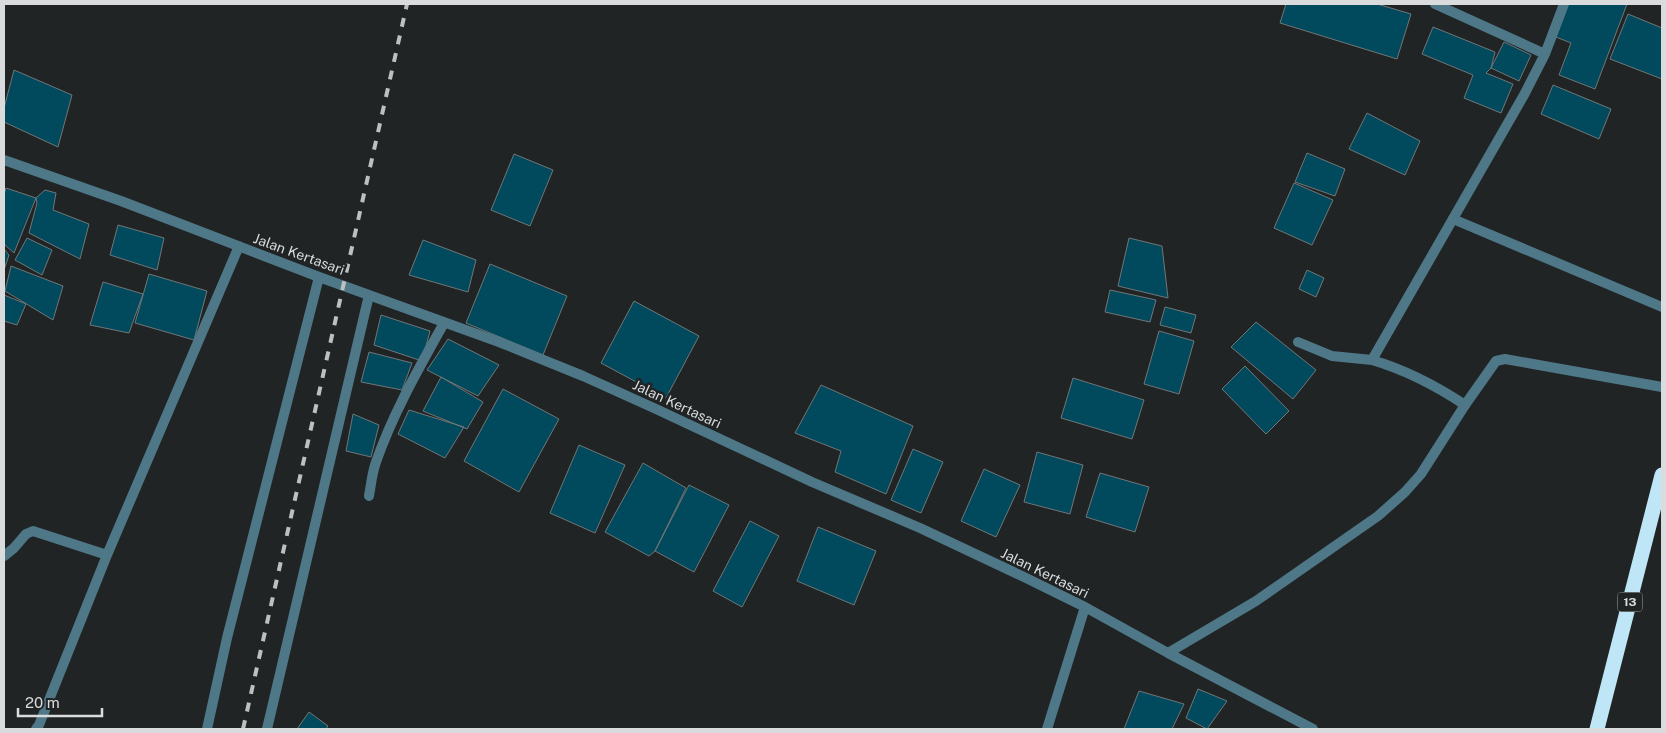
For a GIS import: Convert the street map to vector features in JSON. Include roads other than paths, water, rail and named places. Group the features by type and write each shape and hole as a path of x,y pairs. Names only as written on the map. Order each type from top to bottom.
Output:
{"highway":[{"name":"13","path":"1597,729 1662,475"}],"street":[{"path":"1435,4 1545,54"},
{"path":"1372,360 1545,54 1564,4"},
{"name":"Jalan Kertasari","path":"4,160 121,201 544,360 648,405 794,474 920,528 1085,608 1168,654 1313,729"},
{"path":"1453,219 1662,307"},
{"path":"36,729 239,246"},
{"path":"207,729 227,638 319,277"},
{"path":"267,729 369,294"},
{"path":"368,496 376,464 395,416 422,361 444,323"},
{"path":"1298,342 1332,356 1372,360 1394,366 1442,389 1465,405"},
{"path":"1168,654 1256,601 1378,516 1405,492 1421,474 1496,361 1505,359 1662,387"},
{"path":"4,556 26,534 33,531 108,555"},
{"path":"1046,729 1085,608"}],"railway":[{"path":"243,729 407,4"}]}
